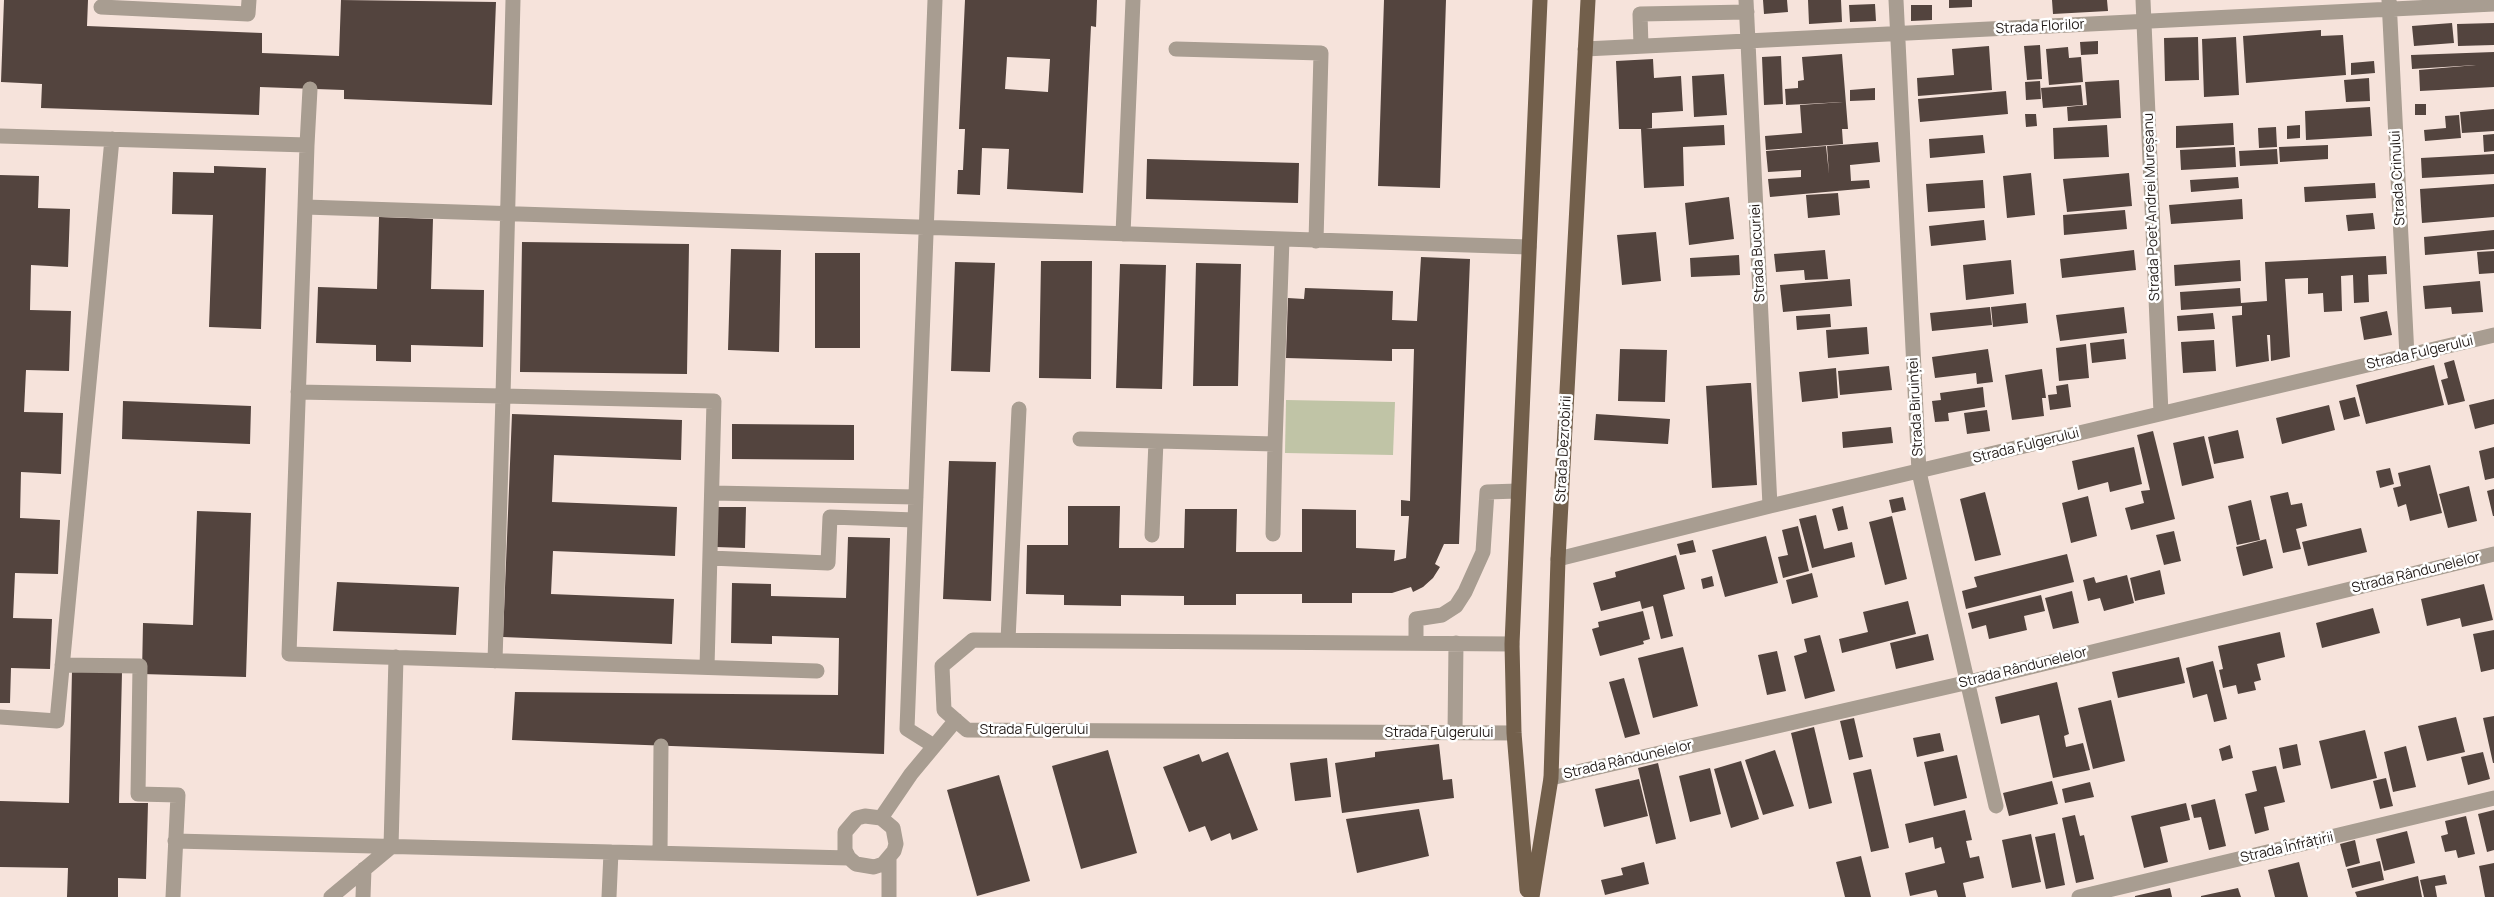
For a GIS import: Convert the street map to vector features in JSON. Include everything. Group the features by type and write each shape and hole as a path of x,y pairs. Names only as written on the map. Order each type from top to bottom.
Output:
{"main road":[{"path":"1528,897 1514,733 1512,644 1540,0"},
{"name":"Strada Dezrobirii","path":"1532,897 1550,778 1558,559 1588,0"}],"street":[{"path":"101,7 248,14 249,0"},
{"path":"495,660 513,0"},
{"path":"934,746 907,729 935,0"},
{"path":"1123,234 1132,0"},
{"name":"Strada Biruinței","path":"1896,0 1919,472 1969,682 1996,806"},
{"name":"Strada Poet Andrei Mureșanu","path":"2143,0 2161,413"},
{"name":"Strada Florilor","path":"1585,49 2144,22 2390,4 2494,4"},
{"name":"Strada Crinului","path":"2390,4 2407,356"},
{"path":"1641,46 1640,14 1746,6"},
{"name":"Strada Bucuriei","path":"1746,6 1770,506"},
{"path":"1176,50 1321,53 1316,240"},
{"path":"310,89 289,654 817,672"},
{"path":"0,136 307,145"},
{"path":"0,717 57,721 112,138"},
{"path":"305,207 1529,247"},
{"path":"1273,534 1282,239"},
{"name":"Strada Fulgerului","path":"1558,559 1770,506 2494,335"},
{"path":"298,392 714,401 707,667"},
{"path":"1008,640 1019,409"},
{"path":"1080,439 1275,444"},
{"path":"1152,535 1156,441"},
{"path":"1416,643 1416,619 1442,615 1456,606 1465,592 1482,552 1487,492 1518,492"},
{"path":"712,493 916,497"},
{"path":"710,558 828,562 830,517 915,520"},
{"name":"Strada Rândunelelor","path":"1550,778 1969,682 2494,554"},
{"path":"881,818 911,774 956,720 944,710 942,666 973,640 1512,644"},
{"path":"1455,733 1456,643"},
{"path":"330,897 391,846 396,658"},
{"path":"62,666 140,666 138,794 178,795 173,897"},
{"name":"Strada Fulgerului","path":"956,720 967,730 1514,733"},
{"path":"660,746 660,853"},
{"name":"Strada Înfrățirii","path":"2079,897 2494,798"},
{"path":"889,858 874,867 856,864 850,858 844,841 850,824 865,816 881,818 887,822 895,836 896,844 889,858 889,897"},
{"path":"175,841 850,858"},
{"path":"609,897 611,852"},
{"path":"363,897 364,869"}],"green space":[{"path":"1286,400 1395,402 1393,455 1285,453"}],"building":[{"path":"4,0 88,0 87,26 262,33 262,53 339,56 341,0 496,2 492,105 344,99 344,90 260,87 259,115 41,108 42,84 1,82"},
{"path":"965,0 1097,0 1096,27 1091,26 1083,193 1007,189 1009,149 982,148 980,195 957,194 958,170 963,170 965,129 959,129","holes":["1007,57 1050,59 1048,92 1005,89"]},
{"path":"1384,0 1446,0 1440,188 1378,186"},
{"path":"1763,0 1787,0 1788,12 1764,14"},
{"path":"1808,0 1841,0 1842,22 1809,24"},
{"path":"1949,0 1972,0 1972,7 1949,8"},
{"path":"2052,0 2107,0 2108,11 2053,14"},
{"path":"1875,4 1876,21 1850,22 1849,5"},
{"path":"1911,5 1932,5 1932,20 1911,21"},
{"path":"2452,23 2454,43 2414,46 2412,26"},
{"path":"2494,23 2494,45 2458,46 2457,24"},
{"path":"2321,30 2321,36 2343,35 2346,75 2246,83 2243,36"},
{"path":"2198,37 2199,80 2165,81 2164,38"},
{"path":"2236,37 2239,95 2204,97 2202,39"},
{"path":"2098,41 2098,54 2081,55 2080,42"},
{"path":"2040,45 2042,79 2027,80 2024,46"},
{"path":"1989,46 1992,90 1918,96 1917,78 1954,75 1952,49"},
{"path":"2068,47 2069,58 2081,57 2083,82 2049,85 2046,49"},
{"path":"2494,52 2494,87 2420,91 2419,70 2476,65 2412,69 2411,55"},
{"path":"1842,54 1848,129 1842,129 1843,144 1766,150 1765,136 1802,133 1800,105 1843,102 1786,105 1785,89 1798,88 1798,81 1804,80 1802,57"},
{"path":"1781,56 1783,104 1764,105 1762,57"},
{"path":"1653,59 1654,78 1681,76 1683,111 1652,113 1652,128 1646,129 1724,125 1725,145 1683,147 1684,186 1644,188 1641,129 1619,129 1616,61"},
{"path":"2374,61 2375,73 2351,75 2351,63"},
{"path":"1724,74 1727,115 1694,117 1692,76"},
{"path":"2369,78 2370,101 2346,102 2344,80"},
{"path":"2119,80 2121,118 2068,121 2067,107 2087,105 2085,82"},
{"path":"2040,81 2041,99 2026,100 2025,82"},
{"path":"2081,85 2083,105 2043,108 2041,88"},
{"path":"1875,88 1875,100 1850,101 1850,90"},
{"path":"2006,91 2008,114 1920,122 1918,99"},
{"path":"2415,104 2426,104 2426,115 2415,115"},
{"path":"2370,107 2372,136 2306,140 2305,111"},
{"path":"2494,109 2494,131 2462,133 2460,112"},
{"path":"2025,114 2036,114 2037,126 2026,127"},
{"path":"2459,115 2461,138 2425,141 2424,130 2446,128 2445,116"},
{"path":"2233,123 2234,145 2176,148 2176,126"},
{"path":"2107,125 2109,157 2054,159 2053,128"},
{"path":"2300,125 2300,138 2287,139 2287,126"},
{"path":"2276,127 2277,147 2259,148 2258,128"},
{"path":"2494,134 2494,151 2484,152 2483,135"},
{"path":"1983,135 1985,153 1930,158 1929,139"},
{"path":"1878,142 1880,162 1850,165 1851,181 1869,180 1870,188 1770,197 1768,179 1801,177 1801,170 1768,172 1766,151 1826,146 1829,174 1827,146"},
{"path":"2328,145 2328,159 2280,162 2279,147"},
{"path":"2235,147 2236,167 2181,170 2180,150"},
{"path":"2277,149 2278,164 2240,166 2239,151"},
{"path":"2494,154 2494,174 2422,178 2421,158"},
{"path":"1147,159 1299,163 1298,203 1146,199"},
{"path":"214,166 266,168 261,329 209,327 213,215 172,214 173,172 214,173"},
{"path":"2031,173 2035,215 2007,218 2003,176"},
{"path":"2129,173 2132,206 2067,212 2063,179"},
{"path":"0,175 39,176 38,208 70,209 68,267 31,265 30,310 71,311 69,371 26,370 24,412 63,413 61,474 21,472 20,518 60,520 58,574 15,573 13,618 52,619 50,669 11,668 10,703 0,703"},
{"path":"2238,177 2239,188 2191,192 2190,180"},
{"path":"1983,180 1985,208 1928,212 1926,184"},
{"path":"2375,183 2376,198 2305,202 2304,187"},
{"path":"2494,184 2494,217 2422,223 2420,189"},
{"path":"1838,193 1840,215 1808,218 1806,195"},
{"path":"1729,197 1734,239 1689,245 1685,203"},
{"path":"2242,199 2243,219 2171,224 2169,205"},
{"path":"2125,210 2127,229 2064,235 2063,215"},
{"path":"2373,213 2375,229 2348,231 2346,215"},
{"path":"379,217 433,219 431,289 484,290 483,347 411,345 411,362 376,361 376,345 316,343 318,287 377,289"},
{"path":"1984,220 1986,240 1931,246 1929,226"},
{"path":"2494,230 2494,249 2425,255 2424,237"},
{"path":"1656,232 1661,281 1622,285 1617,235"},
{"path":"522,242 689,244 687,374 520,372"},
{"path":"731,249 781,250 779,352 728,350"},
{"path":"1825,250 1828,279 1805,280 1804,270 1776,272 1774,254"},
{"path":"2134,250 2136,270 2062,278 2060,259"},
{"path":"2494,251 2494,273 2479,274 2477,252"},
{"path":"815,253 860,253 860,348 815,348"},
{"path":"1739,255 1740,275 1691,277 1690,258"},
{"path":"2386,256 2387,274 2368,275 2369,302 2354,303 2353,275 2341,276 2342,311 2324,312 2323,293 2308,294 2308,278 2285,279 2290,357 2271,361 2270,335 2267,335 2269,361 2236,367 2232,316 2242,315 2242,306 2181,310 2180,292 2240,288 2241,303 2267,301 2265,262"},
{"path":"1421,257 1470,259 1459,544 1444,544 1435,564 1440,567 1433,578 1423,587 1413,592 1411,587 1392,593 1352,593 1352,603 1302,603 1302,594 1236,594 1236,605 1184,605 1184,596 1121,595 1121,606 1064,605 1064,595 1026,594 1027,545 1068,545 1068,506 1120,506 1119,548 1184,548 1185,509 1237,509 1236,552 1302,552 1302,509 1356,510 1356,548 1395,550 1394,561 1406,558 1409,516 1401,516 1401,500 1410,501 1414,349 1392,349 1392,361 1286,358 1288,298 1304,299 1305,288 1393,291 1392,320 1417,321"},
{"path":"2011,260 2014,294 1966,300 1963,265"},
{"path":"2240,260 2241,281 2175,286 2174,265"},
{"path":"1041,261 1092,261 1091,379 1039,378"},
{"path":"955,262 995,263 990,372 951,371"},
{"path":"1196,263 1241,264 1238,386 1193,386"},
{"path":"1120,264 1166,265 1162,389 1116,388"},
{"path":"1850,279 1852,306 1783,312 1780,285"},
{"path":"2480,281 2483,312 2452,314 2451,307 2425,309 2423,286"},
{"path":"2026,303 2028,323 1993,327 1991,307"},
{"path":"1990,307 1992,325 1932,331 1930,313"},
{"path":"2124,307 2127,333 2060,341 2056,315"},
{"path":"2387,311 2392,335 2364,340 2360,317"},
{"path":"2213,313 2215,329 2178,331 2177,316"},
{"path":"1830,314 1831,327 1797,330 1796,316"},
{"path":"1867,327 1869,354 1828,358 1826,330"},
{"path":"2124,339 2126,359 2092,363 2090,343"},
{"path":"2214,340 2216,371 2183,373 2181,342"},
{"path":"2086,344 2089,378 2059,381 2056,348"},
{"path":"1620,349 1667,350 1665,402 1618,401"},
{"path":"1988,349 1993,382 1977,384 1976,373 1935,378 1932,357"},
{"path":"2454,360 2465,401 2448,405 2441,380 2448,378 2444,363"},
{"path":"2434,365 2444,405 2366,424 2356,385"},
{"path":"1889,366 1892,390 1840,395 1838,371"},
{"path":"1836,368 1838,398 1802,402 1799,372"},
{"path":"2042,369 2046,398 2042,398 2044,416 2012,420 2005,375"},
{"path":"1751,383 1757,485 1712,488 1706,386"},
{"path":"2068,384 2071,407 2050,410 2048,395 2057,394 2056,386"},
{"path":"1983,387 1985,407 1948,413 1949,421 1935,422 1932,401 1941,400 1940,393"},
{"path":"2355,397 2360,416 2344,420 2339,401"},
{"path":"2494,399 2494,424 2475,429 2469,405"},
{"path":"123,401 251,406 250,444 122,439"},
{"path":"2329,405 2335,430 2282,444 2276,418"},
{"path":"1987,410 1990,431 1967,434 1964,413"},
{"path":"512,414 682,420 681,460 554,455 552,502 677,507 675,556 553,551 551,594 674,599 672,644 503,637"},
{"path":"1596,414 1670,419 1668,444 1594,440"},
{"path":"732,424 854,425 854,460 732,459"},
{"path":"1891,427 1893,443 1843,448 1842,432"},
{"path":"2238,430 2244,458 2214,464 2208,437"},
{"path":"2153,431 2175,519 2131,530 2125,508 2144,503 2141,491 2150,490 2137,435"},
{"path":"2204,436 2214,478 2182,486 2173,443"},
{"path":"2134,447 2142,484 2110,492 2108,482 2078,490 2072,461"},
{"path":"2494,447 2494,478 2485,480 2479,451"},
{"path":"949,461 996,462 991,601 943,599"},
{"path":"2430,465 2442,513 2410,521 2406,504 2398,507 2393,488 2401,486 2398,473"},
{"path":"2390,468 2394,484 2380,488 2376,471"},
{"path":"2469,486 2477,521 2448,528 2439,494"},
{"path":"2494,489 2494,516 2493,516 2487,491"},
{"path":"1985,492 2001,555 1975,561 1960,499"},
{"path":"2288,492 2291,505 2302,503 2307,526 2296,529 2301,549 2283,553 2270,496"},
{"path":"2088,496 2097,536 2071,543 2062,503"},
{"path":"1903,497 1906,510 1892,513 1889,500"},
{"path":"2251,500 2260,540 2237,545 2228,506"},
{"path":"1843,506 1848,529 1838,531 1832,509"},
{"path":"717,507 746,507 745,548 716,547"},
{"path":"197,511 251,513 246,677 142,674 143,623 193,625"},
{"path":"1816,515 1824,549 1852,542 1855,557 1812,568 1799,519"},
{"path":"1892,516 1907,579 1885,585 1869,522"},
{"path":"1798,526 1809,571 1783,578 1778,557 1788,555 1782,530"},
{"path":"2361,528 2367,552 2308,566 2302,542"},
{"path":"2174,531 2181,561 2164,565 2156,535"},
{"path":"1766,536 1778,583 1725,597 1712,550"},
{"path":"848,537 890,538 884,754 512,740 515,692 838,695 839,638 772,636 772,644 731,643 732,583 771,584 771,596 846,598"},
{"path":"2266,539 2273,568 2243,576 2236,547"},
{"path":"1693,540 1696,552 1680,555 1677,544"},
{"path":"2067,554 2074,582 1966,609 1962,591 1977,587 1974,577"},
{"path":"1676,555 1685,589 1663,595 1673,636 1661,639 1653,606 1642,609 1640,601 1601,611 1593,583 1616,577 1615,572"},
{"path":"2160,570 2165,594 2135,601 2130,578"},
{"path":"1812,573 1818,597 1792,604 1786,580"},
{"path":"2127,575 2134,603 2104,611 2100,598 2088,601 2083,580 2094,577 2096,583"},
{"path":"1712,576 1714,586 1703,589 1701,579"},
{"path":"337,582 459,587 456,635 333,631"},
{"path":"2484,584 2493,620 2462,627 2460,618 2427,626 2421,599"},
{"path":"2072,591 2079,623 2053,629 2045,598"},
{"path":"2041,595 2045,611 2024,616 2027,630 1989,639 1986,625 1972,629 1968,613"},
{"path":"1908,601 1916,634 1842,653 1839,639 1868,632 1863,612"},
{"path":"2373,608 2380,633 2322,648 2316,623"},
{"path":"1643,611 1650,639 1643,641 1644,644 1600,656 1592,629 1599,627 1598,622"},
{"path":"2494,630 2494,669 2481,672 2473,634"},
{"path":"2280,632 2285,657 2257,664 2261,680 2254,682 2256,690 2238,694 2236,685 2223,688 2219,670 2223,669 2218,646"},
{"path":"1928,634 1934,660 1896,669 1890,643"},
{"path":"1820,635 1835,691 1805,699 1794,656 1807,652 1804,639"},
{"path":"1683,647 1698,706 1653,718 1638,658"},
{"path":"1777,651 1786,691 1767,695 1758,655"},
{"path":"2179,657 2185,683 2118,698 2112,672"},
{"path":"2213,661 2227,719 2214,722 2207,694 2193,698 2186,668"},
{"path":"72,671 122,672 119,803 148,803 146,879 118,878 118,897 67,897 68,868 0,867 0,801 69,803"},
{"path":"1624,678 1640,734 1625,738 1609,682"},
{"path":"2057,682 2069,734 2064,736 2066,747 2083,743 2090,770 2053,778 2039,715 2001,724 1995,697"},
{"path":"2111,700 2125,761 2093,769 2078,708"},
{"path":"2494,716 2494,763 2493,763 2483,718"},
{"path":"2456,717 2465,752 2427,761 2418,726"},
{"path":"1854,718 1863,757 1849,760 1840,721"},
{"path":"1814,727 1832,803 1809,809 1791,733"},
{"path":"2365,730 2377,778 2331,789 2319,741"},
{"path":"1940,733 1944,751 1917,757 1913,738"},
{"path":"1439,744 1443,780 1452,779 1454,798 1342,813 1335,763 1375,757 1375,752"},
{"path":"2297,744 2301,765 2283,769 2279,748"},
{"path":"2230,745 2233,758 2222,761 2219,749"},
{"path":"2406,746 2416,787 2393,792 2384,752"},
{"path":"1108,750 1137,853 1081,869 1052,766"},
{"path":"1775,750 1794,806 1763,815 1745,760"},
{"path":"1228,752 1258,830 1232,840 1230,833 1211,841 1205,826 1189,832 1163,767 1199,754 1202,762"},
{"path":"2483,752 2490,779 2468,785 2461,757"},
{"path":"1957,755 1967,798 1934,806 1924,762"},
{"path":"1327,758 1331,797 1295,801 1290,763"},
{"path":"1741,761 1759,819 1731,828 1714,769"},
{"path":"1658,763 1676,839 1656,844 1638,768"},
{"path":"2276,766 2285,802 2264,807 2269,830 2255,834 2245,794 2257,791 2252,771"},
{"path":"1710,768 1721,814 1690,822 1679,776"},
{"path":"1871,769 1889,848 1871,852 1853,773"},
{"path":"999,775 1030,881 977,896 947,790"},
{"path":"2386,778 2393,806 2380,809 2373,781"},
{"path":"1639,779 1648,816 1604,827 1595,789"},
{"path":"2052,781 2058,804 2009,816 2003,793"},
{"path":"2090,782 2094,797 2065,803 2062,789"},
{"path":"2215,799 2226,846 2209,850 2201,817 2194,818 2191,805"},
{"path":"2186,803 2190,820 2160,827 2168,862 2144,868 2131,816"},
{"path":"1419,809 1429,856 1357,873 1346,819"},
{"path":"1965,810 1972,840 1966,841 1970,858 1979,856 1984,878 1963,883 1966,897 1938,897 1936,890 1910,896 1905,873 1945,863 1941,847 1935,849 1933,837 1909,843 1905,824"},
{"path":"2494,810 2494,850 2487,852 2478,814"},
{"path":"2075,815 2080,836 2084,835 2094,879 2076,883 2062,818"},
{"path":"2466,816 2475,854 2458,858 2456,850 2445,852 2441,836 2448,834 2445,821"},
{"path":"2407,831 2415,863 2384,871 2376,839"},
{"path":"2055,833 2065,885 2046,889 2035,837"},
{"path":"2031,834 2041,882 2012,888 2002,840"},
{"path":"2355,840 2360,863 2346,867 2340,844"},
{"path":"1861,856 1871,897 1845,897 1836,862"},
{"path":"2380,861 2384,880 2352,888 2347,869"},
{"path":"1644,862 1649,884 1605,895 1601,880 1623,875 1621,868"},
{"path":"2299,862 2308,897 2275,897 2268,870"},
{"path":"2494,863 2494,897 2485,897 2479,866"},
{"path":"2445,875 2447,884 2435,886 2437,897 2424,897 2420,880"},
{"path":"2418,876 2422,897 2357,897 2355,892"},
{"path":"2170,888 2172,897 2135,897 2135,896"},
{"path":"2238,888 2241,897 2201,897 2201,896"}]}
